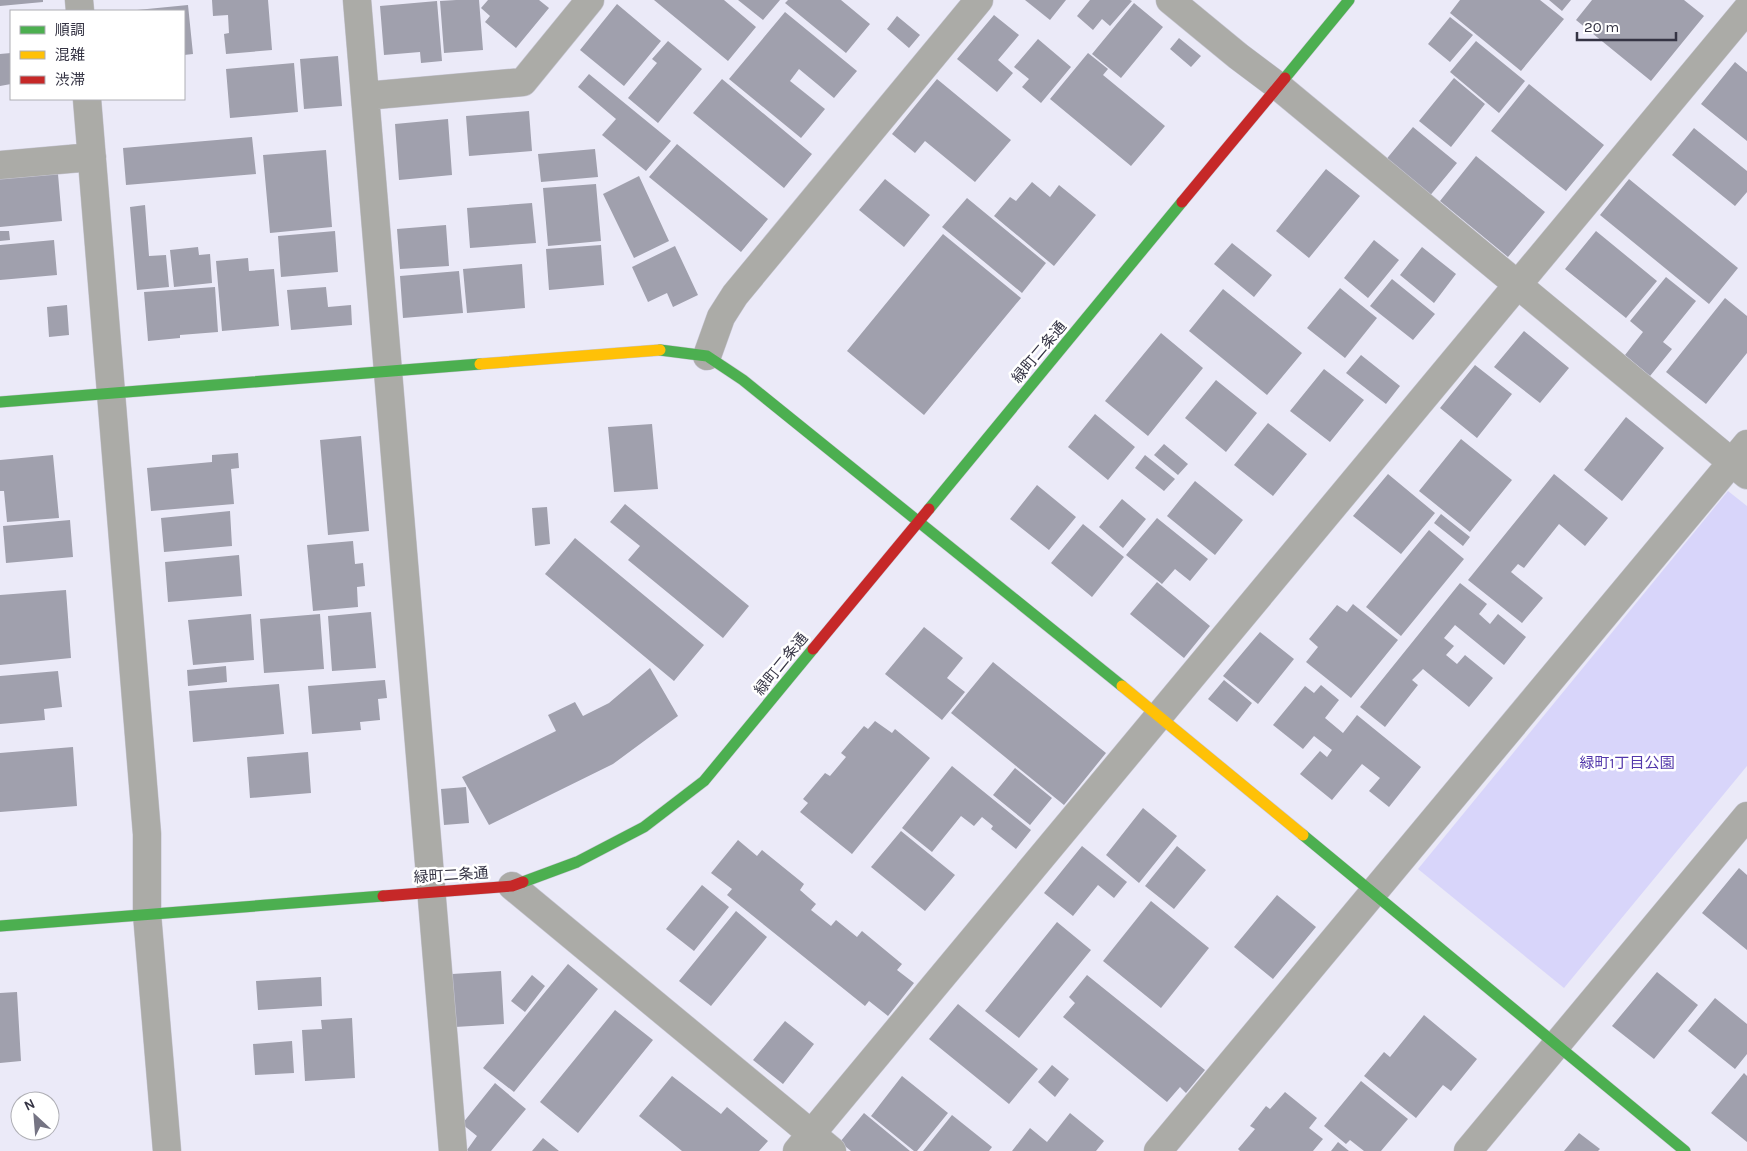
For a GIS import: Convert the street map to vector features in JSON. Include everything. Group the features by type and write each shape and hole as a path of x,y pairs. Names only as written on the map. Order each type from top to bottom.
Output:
{"street":[{"path":"357,0 453,1151"},
{"path":"365,96 523,82 590,0"},
{"path":"707,356 721,317 735,295 979,0"},
{"path":"1158,1151 1373,893 1742,460 1518,285 1278,86 1170,0"},
{"name":"緑町二条通","path":"0,926 512,886 577,862 644,827 704,781 1348,0"},
{"path":"804,1142 1747,9"},
{"path":"87,100 146,834 147,914 167,1151"},
{"path":"0,165 92,157"},
{"path":"0,402 661,350 707,356 744,380 917,522 1160,716 1685,1151"},
{"path":"1468,1151 1747,816"},
{"path":"512,886 804,1142 832,1151"}],"green space":[{"name":"緑町1丁目公園","path":"1728,491 1747,506 1747,766 1564,988 1418,869"}],"building":[{"path":"0,0 43,0 43,2 0,6"},
{"path":"212,0 268,0 272,50 226,54 224,34 229,33 228,15 213,16"},
{"path":"479,0 483,50 444,53 440,1"},
{"path":"488,0 539,0 549,8 516,48 485,22 490,16 481,8"},
{"path":"654,0 724,0 756,27 728,61"},
{"path":"738,0 780,0 763,20"},
{"path":"788,0 841,0 870,24 846,53 785,3"},
{"path":"1025,0 1066,0 1050,20"},
{"path":"1090,0 1132,1 1110,26 1102,19 1093,30 1077,16"},
{"path":"1460,0 1540,0 1564,19 1521,71 1450,13"},
{"path":"1549,0 1571,0 1562,11"},
{"path":"1592,0 1684,0 1704,16 1651,81 1576,20"},
{"path":"437,1 442,61 421,63 420,52 384,55 380,6"},
{"path":"1134,3 1163,27 1121,78 1092,54"},
{"path":"617,4 661,41 624,86 580,50"},
{"path":"188,5 193,54 185,55 185,10 137,10"},
{"path":"785,12 857,71 834,98 799,69 790,81 825,109 801,138 729,79"},
{"path":"994,15 1019,35 998,60 1013,73 997,92 957,59"},
{"path":"897,16 920,35 909,48 887,29"},
{"path":"1450,17 1473,35 1450,62 1428,44"},
{"path":"1179,38 1201,56 1191,67 1170,49"},
{"path":"1038,39 1071,67 1041,103 1022,87 1029,79 1014,67"},
{"path":"668,41 702,69 658,123 628,98 657,63 652,59"},
{"path":"1476,41 1525,81 1499,113 1450,72"},
{"path":"10,53 10,84 0,86 0,54"},
{"path":"1088,53 1108,69 1103,75 1165,126 1131,166 1050,99"},
{"path":"338,56 342,106 304,109 300,59"},
{"path":"1735,62 1747,72 1747,141 1701,104"},
{"path":"294,63 298,112 230,118 226,69"},
{"path":"589,74 671,141 646,171 602,135 616,119 578,87"},
{"path":"1454,78 1485,104 1451,147 1419,121"},
{"path":"722,79 812,154 784,188 693,113"},
{"path":"937,79 1011,140 975,182 925,141 915,153 892,134"},
{"path":"1529,84 1604,145 1566,191 1491,131"},
{"path":"529,111 532,151 469,156 466,116"},
{"path":"448,119 452,175 399,180 395,124"},
{"path":"1413,127 1457,163 1428,198 1384,162"},
{"path":"1694,128 1747,171 1747,192 1735,206 1672,155"},
{"path":"252,137 256,174 126,185 123,148"},
{"path":"677,144 768,219 741,252 649,177"},
{"path":"595,149 598,177 541,182 538,154"},
{"path":"326,150 332,227 270,233 263,155"},
{"path":"1476,156 1545,212 1508,257 1440,201"},
{"path":"1326,169 1360,196 1309,258 1276,231"},
{"path":"58,174 62,221 0,227 0,179"},
{"path":"639,176 669,241 634,258 603,194"},
{"path":"885,179 930,215 904,247 859,210"},
{"path":"1629,179 1738,268 1709,304 1600,215"},
{"path":"1032,182 1050,197 1059,185 1096,215 1054,266 994,216 1010,197 1016,201"},
{"path":"596,184 601,241 548,246 543,188"},
{"path":"967,198 1046,263 1022,293 942,227"},
{"path":"532,203 536,243 470,248 467,208"},
{"path":"145,205 149,256 166,255 169,287 137,290 130,207"},
{"path":"446,225 449,266 400,269 397,229"},
{"path":"0,231 9,231 10,240 0,241"},
{"path":"335,231 338,272 281,277 278,236"},
{"path":"1596,231 1657,281 1626,318 1565,269"},
{"path":"943,234 1021,298 924,415 847,351"},
{"path":"54,240 57,275 0,280 0,245"},
{"path":"1374,240 1399,260 1368,298 1344,278"},
{"path":"1232,243 1272,275 1254,297 1214,264"},
{"path":"601,245 604,285 549,290 546,249"},
{"path":"675,246 698,295 673,307 667,293 648,302 632,267"},
{"path":"198,247 199,255 210,254 212,283 174,287 170,250"},
{"path":"1422,247 1456,274 1434,303 1400,275"},
{"path":"248,258 249,271 274,269 279,326 222,331 216,261"},
{"path":"522,264 525,308 467,313 463,269"},
{"path":"459,271 463,313 403,318 400,276"},
{"path":"1666,277 1696,301 1663,342 1672,349 1650,376 1625,355 1643,332 1630,321"},
{"path":"1392,279 1435,314 1413,340 1370,306"},
{"path":"215,287 218,332 180,335 180,338 148,341 144,292"},
{"path":"326,287 328,307 351,305 352,325 291,330 287,290"},
{"path":"1340,288 1377,318 1345,358 1307,328"},
{"path":"1223,289 1302,353 1267,395 1189,331"},
{"path":"1725,298 1747,316 1747,353 1706,404 1666,372"},
{"path":"67,305 69,335 49,337 47,307"},
{"path":"1524,331 1569,368 1540,403 1494,367"},
{"path":"1161,333 1203,368 1148,436 1105,401"},
{"path":"1361,355 1400,386 1386,404 1346,373"},
{"path":"1475,365 1512,394 1477,438 1440,408"},
{"path":"1324,369 1364,400 1330,442 1290,411"},
{"path":"1216,380 1257,413 1226,452 1185,418"},
{"path":"1095,414 1135,447 1108,480 1068,447"},
{"path":"1626,417 1664,448 1622,501 1584,470"},
{"path":"1268,423 1307,454 1273,496 1234,465"},
{"path":"652,424 658,489 614,492 608,427"},
{"path":"361,436 369,531 328,535 320,440"},
{"path":"1461,439 1512,480 1470,532 1419,491"},
{"path":"1164,444 1188,464 1178,475 1154,455"},
{"path":"238,453 239,468 231,469 234,504 151,511 147,468 212,462 212,455"},
{"path":"53,455 59,518 7,522 4,491 0,491 0,460"},
{"path":"1145,455 1175,479 1164,491 1135,468"},
{"path":"1388,474 1435,513 1401,554 1353,516"},
{"path":"1554,474 1608,518 1585,546 1559,524 1524,568 1518,564 1511,572 1543,598 1522,623 1468,580"},
{"path":"1195,481 1243,520 1215,555 1167,516"},
{"path":"1037,485 1076,517 1049,550 1010,519"},
{"path":"1122,499 1146,519 1123,548 1099,527"},
{"path":"625,504 749,606 723,638 628,560 640,546 610,522"},
{"path":"547,507 550,544 535,546 532,508"},
{"path":"230,511 232,546 164,552 161,518"},
{"path":"1441,514 1470,537 1463,546 1434,523"},
{"path":"1157,518 1208,559 1190,581 1175,569 1162,584 1126,555"},
{"path":"70,520 73,557 6,563 3,526"},
{"path":"1083,524 1124,557 1092,597 1051,563"},
{"path":"1429,530 1464,559 1401,636 1366,607"},
{"path":"575,538 704,645 674,681 545,574"},
{"path":"353,541 355,564 363,563 365,586 357,587 358,607 313,611 307,545"},
{"path":"239,555 242,596 168,602 165,562"},
{"path":"1157,582 1210,626 1184,658 1130,614"},
{"path":"1460,583 1487,604 1479,614 1490,624 1498,614 1526,637 1504,665 1455,625 1444,638 1454,646 1446,655 1457,664 1465,655 1493,678 1469,707 1423,669 1412,680 1418,685 1385,727 1360,707"},
{"path":"66,590 71,658 0,665 0,595"},
{"path":"1353,604 1398,640 1351,698 1306,662 1318,647 1309,639 1337,605 1347,612"},
{"path":"371,612 376,668 332,671 328,616"},
{"path":"251,614 254,660 193,665 188,620"},
{"path":"320,614 324,669 264,673 260,619"},
{"path":"924,627 963,658 947,678 965,692 942,720 885,674"},
{"path":"1260,632 1294,659 1258,704 1223,676"},
{"path":"993,662 1106,753 1064,805 951,713"},
{"path":"226,666 227,682 188,686 187,670"},
{"path":"650,668 678,716 613,764 489,825 462,777 556,731 548,715 575,702 583,716 609,703"},
{"path":"58,671 62,707 44,709 45,720 0,724 0,676"},
{"path":"385,680 387,698 378,699 380,720 360,722 361,730 312,734 308,686"},
{"path":"1224,680 1252,703 1237,722 1208,699"},
{"path":"279,684 284,734 193,742 189,691"},
{"path":"1321,685 1339,700 1325,718 1343,733 1357,715 1421,767 1389,807 1369,791 1380,778 1362,764 1332,800 1300,774 1320,751 1327,757 1332,750 1314,736 1303,749 1273,725 1305,686 1314,693"},
{"path":"875,721 892,733 895,729 930,758 852,854 800,812 808,803 803,799 825,773 830,776 846,757 841,753 864,726 868,729"},
{"path":"73,747 77,806 0,812 0,753"},
{"path":"308,752 311,793 250,798 247,757"},
{"path":"952,766 1031,830 1016,849 991,829 993,826 982,817 974,826 961,816 932,852 902,828"},
{"path":"1015,768 1052,798 1030,825 993,795"},
{"path":"466,787 469,823 444,825 441,789"},
{"path":"1143,808 1177,836 1139,883 1106,855"},
{"path":"901,831 955,875 925,911 871,867"},
{"path":"738,840 757,856 762,850 804,884 800,890 816,904 811,910 831,926 836,920 857,937 862,931 902,964 897,970 914,983 888,1016 869,1001 865,1006 727,895 732,889 711,873"},
{"path":"1082,846 1127,882 1114,898 1098,885 1073,916 1044,893"},
{"path":"1177,846 1206,870 1174,909 1145,886"},
{"path":"1739,868 1747,875 1747,950 1702,913"},
{"path":"702,885 729,907 694,951 666,929"},
{"path":"1277,895 1316,927 1273,979 1234,947"},
{"path":"1151,901 1209,948 1161,1008 1103,961"},
{"path":"736,911 767,937 711,1006 679,981"},
{"path":"1057,922 1091,950 1019,1038 985,1011"},
{"path":"568,964 598,989 514,1092 483,1068"},
{"path":"501,971 504,1024 455,1027 452,974"},
{"path":"1657,972 1698,1005 1654,1059 1612,1026"},
{"path":"532,975 545,986 525,1012 511,1001"},
{"path":"1087,975 1205,1070 1186,1093 1180,1087 1167,1102 1063,1017 1075,1003 1069,997"},
{"path":"321,977 322,1006 258,1010 256,981"},
{"path":"17,992 21,1061 0,1063 0,993"},
{"path":"1715,998 1747,1024 1747,1054 1735,1069 1688,1031"},
{"path":"958,1004 1038,1069 1009,1104 929,1039"},
{"path":"615,1010 653,1040 578,1133 540,1102"},
{"path":"1424,1015 1477,1059 1451,1091 1443,1085 1416,1118 1364,1076 1384,1052 1390,1057"},
{"path":"352,1018 355,1078 305,1081 302,1030 322,1029 321,1020"},
{"path":"785,1021 814,1044 783,1084 753,1060"},
{"path":"292,1041 294,1073 255,1075 253,1044"},
{"path":"1052,1065 1069,1079 1055,1097 1038,1082"},
{"path":"1744,1073 1747,1076 1747,1142 1711,1113"},
{"path":"672,1076 721,1114 727,1107 768,1141 759,1151 682,1151 639,1116"},
{"path":"902,1076 948,1113 917,1151 914,1151 871,1116"},
{"path":"1361,1081 1408,1119 1381,1151 1364,1151 1350,1140 1346,1144 1324,1126"},
{"path":"495,1083 526,1109 491,1151 468,1151 477,1136 462,1124"},
{"path":"1285,1092 1317,1118 1309,1128 1323,1139 1313,1151 1240,1151 1238,1149 1255,1129 1250,1126 1266,1106 1270,1109"},
{"path":"864,1113 910,1151 851,1151 840,1142"},
{"path":"1070,1113 1104,1141 1096,1151 1012,1151 1030,1128 1047,1142"},
{"path":"952,1115 992,1147 989,1151 923,1151"},
{"path":"1579,1133 1600,1149 1598,1151 1564,1151"},
{"path":"543,1138 559,1151 532,1151"},
{"path":"1338,1142 1349,1151 1331,1151"}],"traffic: fast":[{"path":"1285,78 1349,0"},
{"path":"929,509 1182,202"},
{"path":"660,350 707,356 743,380 1122,686"},
{"path":"0,402 480,364"},
{"path":"523,882 577,862 644,827 704,781 813,649"},
{"path":"1303,835 1685,1151"},
{"path":"0,926 383,896"}],"traffic: slow":[{"path":"480,364 660,350"},
{"path":"1122,686 1303,835"}],"traffic: jam":[{"path":"1182,202 1285,78"},
{"path":"813,649 929,509"},
{"path":"383,896 512,886 523,882"}]}
